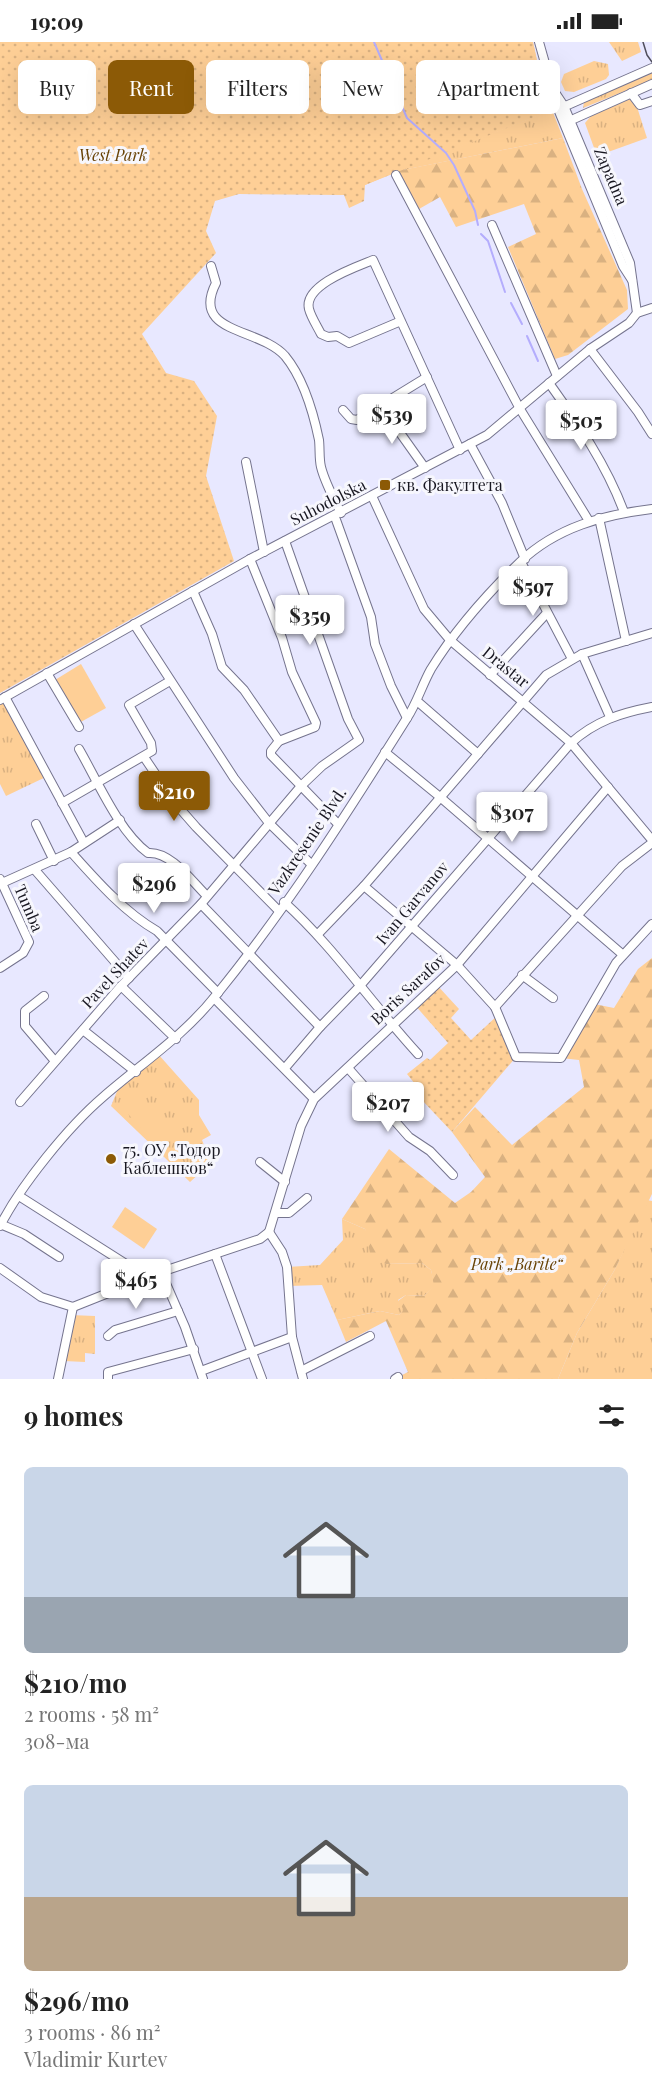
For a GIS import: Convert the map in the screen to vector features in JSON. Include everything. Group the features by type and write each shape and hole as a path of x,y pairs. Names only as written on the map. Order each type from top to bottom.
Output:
{"street":[{"name":"Zapadna","path":"539,42 552,89 623,266 632,280 637,313"},
{"path":"561,108 652,68"},
{"path":"567,122 652,84"},
{"path":"631,93 640,105 652,101"},
{"path":"396,175 520,409 589,521"},
{"path":"492,225 557,376"},
{"path":"401,321 349,344 337,336 328,337 321,334 308,307 310,296 328,280 373,260 427,377 460,450"},
{"path":"211,266 216,283 209,297 209,307 214,318 230,327 271,343 297,374 306,391 319,441 320,466 371,617 375,644 391,686 408,718"},
{"name":"Suhodolska","path":"3,698 250,559 470,444 503,424 590,349 629,323 637,313 652,308"},
{"path":"590,349 652,434"},
{"path":"343,410 351,419 357,420 414,382 427,377"},
{"path":"549,383 590,440 615,487 624,512"},
{"path":"381,406 425,468"},
{"path":"470,444 502,503 546,614 572,659"},
{"path":"246,462 264,552"},
{"name":"Drastar","path":"372,496 424,609 450,640 571,743 652,841"},
{"name":"Vazkresenie Blvd.","path":"0,1224 19,1196 83,1116 176,1039 216,996 338,824 408,718 430,671 450,640 484,599 523,560 556,536 599,518 652,509"},
{"path":"599,518 626,640"},
{"name":"Pavel Shatev","path":"20,1102 54,1060 121,986 201,904 206,894 301,786 321,766 359,740 348,719 285,541"},
{"path":"250,559 282,638 292,672 316,723 315,727 279,741 271,751 272,755 338,824"},
{"path":"193,591 212,634 222,667 244,690 279,741"},
{"path":"490,675 546,614"},
{"path":"134,624 234,778 269,823 310,864"},
{"path":"318,934 364,886 546,675 582,654 652,633"},
{"path":"582,654 610,717"},
{"path":"47,673 79,727"},
{"path":"62,803 99,784 152,751 151,743 129,705 170,681"},
{"path":"3,698 53,781 84,843"},
{"path":"417,701 478,754"},
{"name":"Ivan Garvanov","path":"285,1068 413,926 486,838 571,743 587,729 610,717 652,707"},
{"path":"79,749 120,820 139,847 171,861 206,894"},
{"path":"385,752 622,954"},
{"path":"144,757 175,803 232,866 278,910"},
{"name":"Boris Sarafov","path":"269,1232 301,1126 314,1100 457,964 608,788"},
{"path":"1,881 54,861 120,820"},
{"path":"36,824 54,861"},
{"path":"495,1006 622,866 652,841"},
{"path":"71,852 96,880 167,940 216,996 314,1100"},
{"path":"35,870 129,978"},
{"name":"Tumba","path":"0,968 23,953 28,942 1,881"},
{"path":"364,886 457,964 495,1006 516,1057 561,1058 622,954 652,924"},
{"path":"284,902 318,934 359,987 418,1054"},
{"path":"201,904 320,1027"},
{"path":"522,975 553,998"},
{"path":"121,986 176,1039"},
{"path":"44,996 25,1011 25,1026 54,1060"},
{"path":"83,1030 136,1072"},
{"path":"348,1068 410,1137 430,1151 453,1175"},
{"path":"260,1162 285,1182"},
{"path":"19,1196 148,1278"},
{"path":"276,1213 289,1213 307,1198"},
{"path":"0,1224 24,1234 59,1257"},
{"path":"0,1268 41,1297 72,1307 161,1272 260,1239 269,1232 282,1252 287,1267 292,1337 302,1375 370,1336"},
{"path":"215,1254 254,1352 262,1379"},
{"path":"161,1272 194,1349 202,1375 292,1337"},
{"path":"58,1379 72,1307"},
{"path":"108,1336 115,1330 178,1311"},
{"path":"108,1376 194,1349"}],"green space":[{"path":"0,42 135,60 108,60 108,84 96,80 96,60 46,60"},
{"name":"West Park","path":"0,42 533,42 537,60 416,60 416,114 542,114 365,185 364,201 349,208 344,195 239,194 215,201 206,231 216,253 142,334 166,373 194,381 217,416 206,476 234,561 0,693"},
{"path":"609,42 638,42 641,52 622,61"},
{"path":"594,61 608,64 609,75 606,79 574,92 565,91 561,82 564,74"},
{"path":"194,68 206,69 206,114 309,114 309,83 321,85 321,114 404,114 404,96 416,97 416,114 541,114 402,170 563,138 582,189 627,290 628,309 568,355 555,359 508,247 536,234 524,204 456,227 440,197 419,209 398,171 365,185 184,114 194,114"},
{"path":"652,71 652,80 583,108 584,102"},
{"path":"630,99 637,107 647,138 597,156 585,123 591,116"},
{"path":"541,114 554,114 563,138 398,171"},
{"path":"81,664 106,708 79,723 55,680"},
{"path":"5,697 50,775 6,796 0,784 0,700"},
{"name":"Park „Barite“","path":"652,958 652,1194 614,1271 577,1333 558,1379 394,1379 408,1372 386,1321 346,1342 337,1320 380,1311 399,1315 404,1310 398,1301 406,1295 424,1296 434,1286 431,1270 422,1263 386,1264 370,1253 365,1229 342,1219 389,1149 455,1203 471,1192 485,1177 452,1132 475,1107 512,1145 584,1087 579,1060 561,1058 594,1004 614,1008 638,969"},
{"path":"436,984 459,1009 451,1018 471,1040 498,1015 516,1057 452,1132 420,1098 423,1094 407,1074 427,1058 430,1060 448,1043 414,1004"},
{"path":"158,1054 199,1100 199,1115 211,1135 202,1140 211,1163 190,1182 111,1106 120,1084"},
{"path":"142,1099 170,1130 155,1143 127,1113"},
{"path":"647,1200 652,1201 652,1379 558,1379 577,1333 614,1271"},
{"path":"125,1207 157,1229 144,1249 112,1227"},
{"path":"342,1219 365,1229 386,1264 422,1263 431,1270 435,1286 424,1296 406,1295 398,1300 405,1310 399,1315 380,1311 337,1320 322,1285 289,1286 287,1267 320,1265 343,1240"},
{"path":"70,1315 95,1316 95,1354 85,1353 85,1362 64,1361"}],"waterway":[{"path":"374,42 407,118 446,153 454,165 475,211 478,225"},
{"path":"481,234 488,241 505,292"},
{"path":"511,303 522,324"},
{"path":"527,336 538,361"}],"tram line":[{"path":"643,42 652,62"}],"place":[{"name":"кв. Факултета","path":"385,485"},
{"name":"75. ОУ „Тодор Каблешков“","path":"111,1159"}]}
